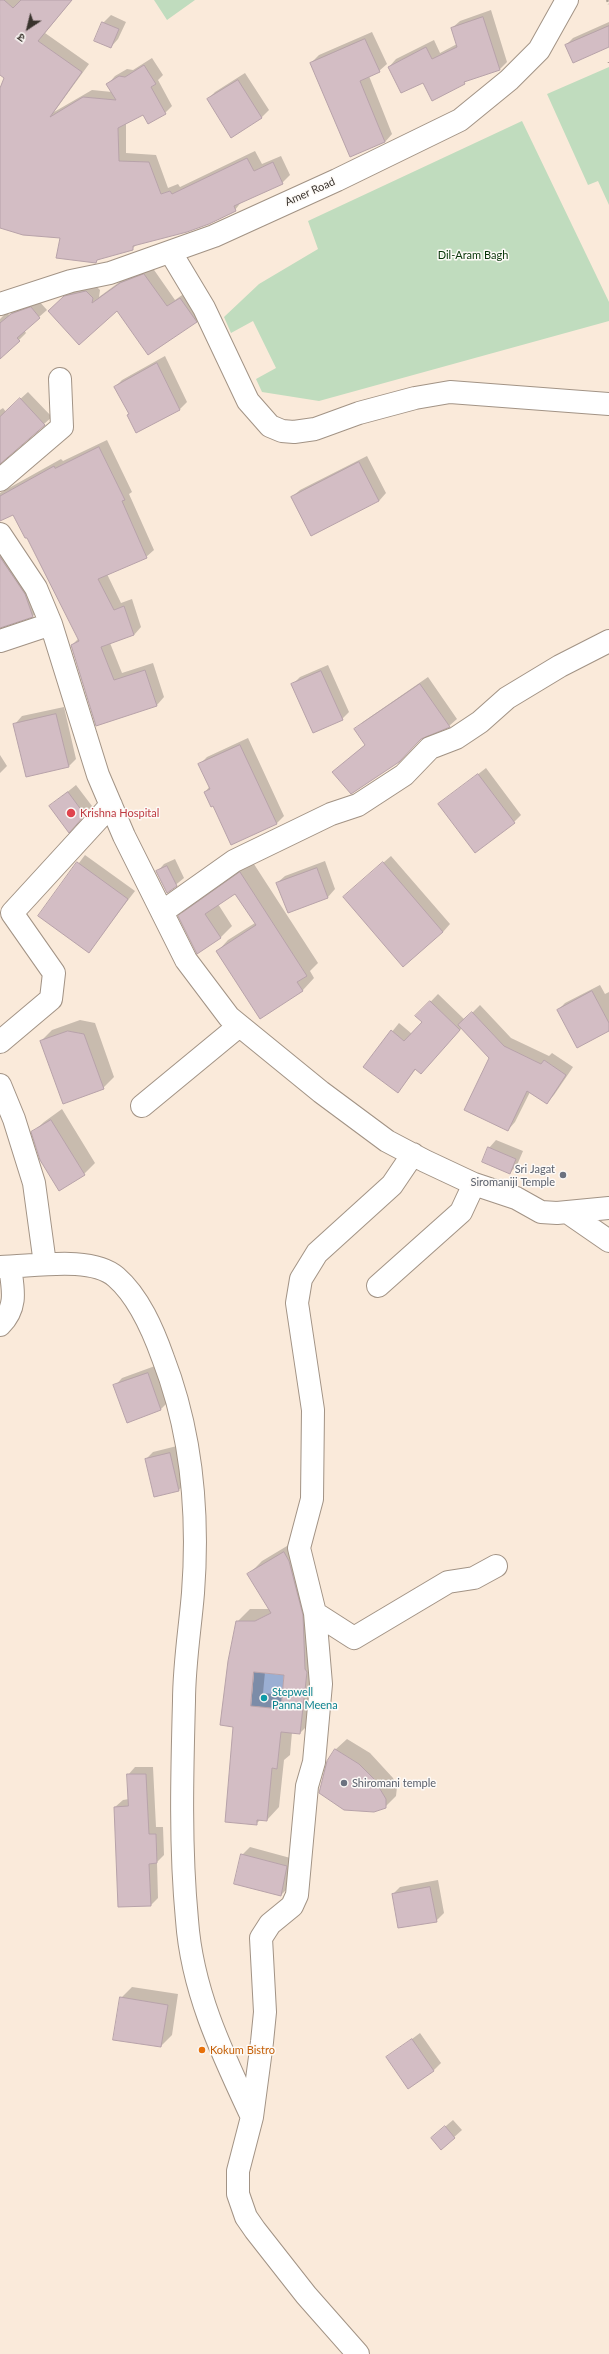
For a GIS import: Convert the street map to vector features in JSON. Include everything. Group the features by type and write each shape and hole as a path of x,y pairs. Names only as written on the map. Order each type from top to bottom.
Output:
{"street":[{"name":"Amer Road","path":"0,304 71,281 110,273 171,253 214,236 337,180 460,120 508,80 539,50 567,0"},
{"path":"171,253 204,308 248,401 270,426 282,431 294,432 315,429 359,413 408,400 450,392 609,404"},
{"path":"0,480 62,427 60,379"},
{"path":"0,534 36,588 51,624 98,775 111,805 186,960 229,1017 339,1105 387,1141 474,1184 516,1198 541,1212 567,1212 609,1208"},
{"path":"0,642 51,624"},
{"path":"162,912 234,861 331,814 358,805 404,775 430,748 456,738 480,722 507,698 560,666 609,641"},
{"path":"0,1042 51,999 54,973 12,913 111,805"},
{"path":"142,1106 239,1026"},
{"path":"0,1084 14,1119 34,1183 45,1264"},
{"path":"358,2354 306,2294 254,2230 243,2211 238,2194 238,2171 252,2117 265,2012 262,1938 270,1924 292,1906 299,1886 307,1786 314,1762 320,1699 321,1684 315,1613 299,1548 312,1491 313,1410 297,1303 301,1279 317,1254 392,1185 413,1154"},
{"path":"378,1286 461,1212 474,1184"},
{"path":"567,1212 609,1241"},
{"path":"0,1325 6,1319 15,1297 5,1267 45,1264 90,1266 104,1269 115,1276 125,1286 146,1318 158,1343 180,1405 190,1461 195,1520 193,1593 187,1647 184,1701 181,1840 187,1923 193,1965 204,2004 217,2042 252,2117"},
{"path":"315,1613 354,1638 448,1582 474,1578 496,1566"}],"path":[{"path":"607,0 609,4"}],"green space":[{"path":"154,0 195,0 167,20"},
{"path":"609,67 609,205 598,181 588,185 547,94"},
{"name":"Dil-Aram Bagh","path":"522,121 609,302 609,321 319,401 262,392 256,379 276,368 253,321 231,333 224,317 259,284 318,249 308,221"}],"water":[{"path":"254,1672 284,1675 281,1709 251,1706"}],"building":[{"path":"0,0 4,0 13,8 21,0 72,0 38,41 82,72 50,117 83,97 116,100 106,84 119,76 125,77 144,65 156,84 151,87 166,114 148,124 143,115 118,128 119,161 149,162 161,194 170,191 172,194 247,158 254,171 273,162 283,184 234,206 236,211 209,224 187,232 133,246 133,250 97,260 96,263 56,258 60,238 23,235 0,228 0,88 4,78 0,75"},
{"path":"483,17 500,70 464,82 465,84 432,101 423,83 401,93 388,67 426,47 432,59 457,47 451,28"},
{"path":"102,22 119,29 111,48 94,41"},
{"path":"609,26 609,47 573,63 565,45"},
{"path":"365,39 380,72 360,81 385,142 350,157 310,63"},
{"path":"238,80 262,118 231,138 207,99"},
{"path":"144,274 167,306 180,298 197,322 148,355 117,311 79,345 48,311 64,296 86,291 93,298 92,303 120,283"},
{"path":"31,307 40,318 17,338 20,341 0,359 0,323 11,314"},
{"path":"157,363 180,410 136,433 127,415 129,414 114,387"},
{"path":"20,398 45,425 0,464 0,417"},
{"path":"99,447 125,500 122,501 147,558 98,579 114,610 124,606 134,635 101,647 114,680 145,670 157,706 96,726 71,645 79,641 27,538 25,538 13,515 0,521 0,496 54,466 55,468"},
{"path":"359,462 379,501 311,536 291,497"},
{"path":"0,557 25,594 33,617 0,628"},
{"path":"321,671 343,720 313,733 291,684"},
{"path":"420,684 450,727 421,739 399,762 351,794 332,772 365,745 354,729"},
{"path":"56,714 69,767 26,777 13,724"},
{"path":"240,745 277,824 231,845 213,806 211,807 204,792 210,789 198,764"},
{"path":"478,774 515,823 475,853 438,804"},
{"path":"68,792 85,815 69,833 49,806"},
{"path":"77,862 128,899 89,953 38,916"},
{"path":"383,862 443,932 403,967 343,897"},
{"path":"167,866 177,886 167,893 156,871"},
{"path":"317,868 328,898 288,913 276,883"},
{"path":"240,872 307,976 297,982 303,991 260,1019 216,951 256,925 235,894 205,914 221,938 197,954 178,916"},
{"path":"592,991 609,1023 609,1031 577,1048 557,1010"},
{"path":"430,1001 460,1030 421,1074 415,1069 398,1093 363,1067 391,1030 404,1041 422,1022 415,1016"},
{"path":"472,1012 504,1046 541,1064 544,1060 566,1075 547,1104 527,1091 508,1131 464,1110 489,1058 458,1025"},
{"path":"68,1031 84,1034 104,1089 63,1104 40,1041"},
{"path":"51,1120 85,1175 59,1191 40,1160 31,1132"},
{"path":"488,1147 516,1159 510,1174 482,1162"},
{"path":"148,1373 161,1410 127,1423 113,1385"},
{"path":"170,1453 179,1491 154,1497 145,1459"},
{"path":"284,1552 289,1561 303,1615 305,1669 307,1672 300,1734 281,1732 277,1769 272,1768 267,1821 257,1820 257,1825 225,1822 233,1727 220,1725 228,1661 236,1621 255,1621 271,1613 247,1574","holes":["254,1672 284,1675 281,1709 251,1706"]},
{"name":"Shiromani temple","path":"335,1749 359,1764 374,1779 386,1799 386,1808 374,1812 344,1810 319,1793 327,1761"},
{"path":"127,1774 146,1774 149,1834 156,1834 157,1863 149,1864 151,1906 118,1907 114,1807 128,1806"},
{"path":"241,1854 287,1866 281,1896 234,1884"},
{"path":"430,1887 437,1922 398,1928 392,1894"},
{"path":"120,1997 168,2005 161,2047 113,2040"},
{"path":"412,2039 434,2071 408,2089 386,2057"},
{"path":"445,2126 455,2138 441,2150 431,2138"}],"place":[{"name":"Krishna Hospital","path":"71,813"},
{"name":"Sri Jagat Siromaniji Temple","path":"563,1175"},
{"name":"Stepwell Panna Meena","path":"264,1698"},
{"name":"Shiromani temple","path":"344,1783"},
{"name":"Kokum Bistro","path":"202,2050"}]}
